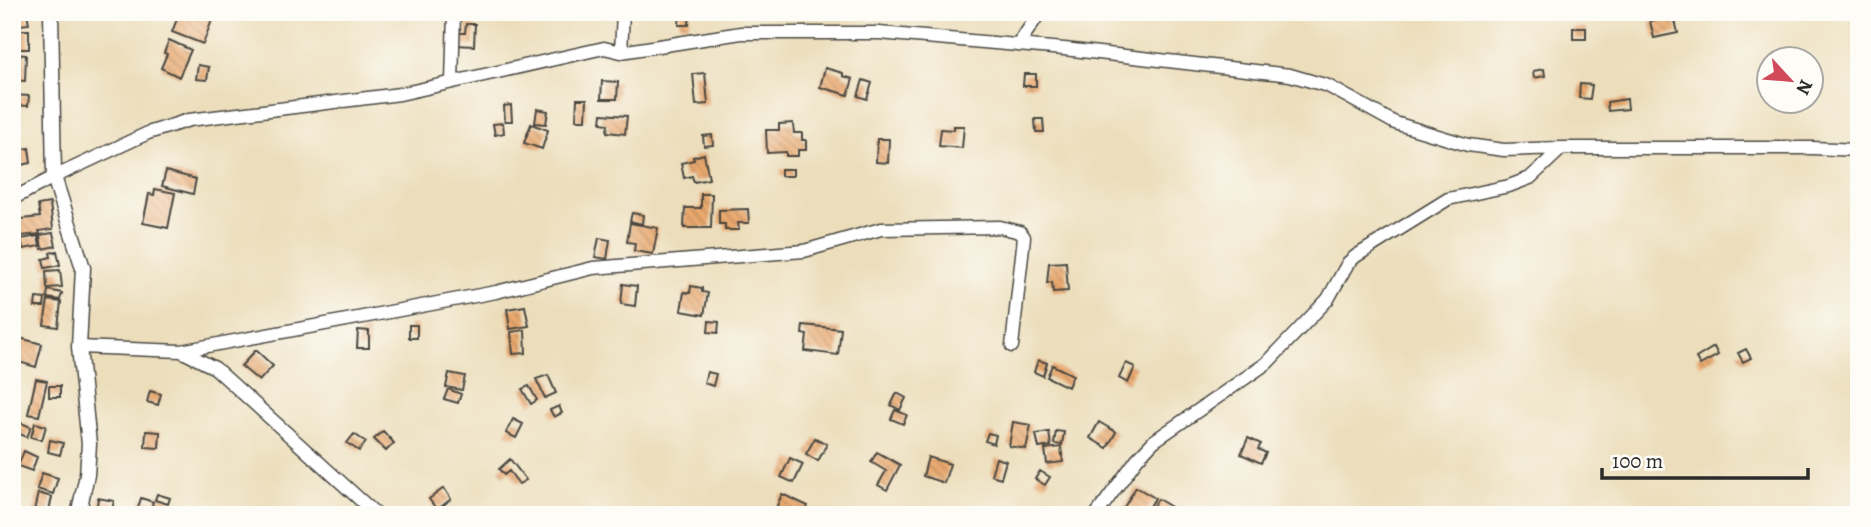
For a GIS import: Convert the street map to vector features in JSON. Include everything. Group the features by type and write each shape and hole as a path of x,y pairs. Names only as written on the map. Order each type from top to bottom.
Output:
{"street":[{"path":"51,12 54,177 83,268 79,347 89,444 78,515"},
{"path":"452,82 454,12"},
{"path":"621,52 623,12"},
{"path":"1018,45 1040,12"},
{"path":"12,199 148,134 189,120 400,94 604,48 621,52 741,33 879,33 1018,45 1290,75 1328,86 1395,122 1468,145 1504,150 1859,150"},
{"path":"1096,515 1137,459 1154,441 1267,363 1328,299 1348,263 1356,256 1448,200 1509,186 1530,178 1562,148"},
{"path":"79,347 180,351 496,292 593,268 803,251 881,229 1000,227 1020,232 1024,237 1012,346"},
{"path":"180,351 215,368 377,515"}],"building":[{"path":"12,12 27,12 29,24 12,26"},
{"path":"215,12 203,44 172,32 179,14"},
{"path":"680,12 690,12 689,25 679,25"},
{"path":"1674,16 1678,33 1654,38 1650,21"},
{"path":"466,24 475,24 474,46 455,45 456,33 465,33"},
{"path":"1573,28 1586,28 1586,39 1573,39"},
{"path":"12,30 29,30 29,49 12,49"},
{"path":"169,40 191,50 179,77 161,68"},
{"path":"14,54 26,55 25,81 13,80"},
{"path":"198,65 209,67 207,80 196,79"},
{"path":"825,68 853,79 848,95 820,87"},
{"path":"1544,69 1545,76 1534,78 1533,71"},
{"path":"705,73 708,104 696,105 693,74"},
{"path":"1024,74 1036,74 1036,86 1023,86"},
{"path":"863,80 872,83 867,99 858,96"},
{"path":"602,81 618,82 617,99 601,99"},
{"path":"1580,84 1592,85 1590,99 1579,98"},
{"path":"13,95 29,96 28,106 13,105"},
{"path":"577,99 587,99 586,120 576,120"},
{"path":"1627,99 1628,109 1608,111 1607,102"},
{"path":"511,105 512,121 505,121 504,106"},
{"path":"537,109 548,111 546,124 535,123"},
{"path":"602,114 627,116 625,134 607,132 608,124 601,123"},
{"path":"1035,119 1043,119 1044,132 1036,132"},
{"path":"503,123 504,133 495,135 493,124"},
{"path":"793,123 794,133 802,133 802,140 806,140 806,150 798,150 798,156 786,156 786,152 767,153 766,130 779,130 779,124"},
{"path":"531,124 548,130 542,149 524,143"},
{"path":"954,126 964,126 962,148 939,146 941,129 954,130"},
{"path":"712,135 713,145 704,146 703,136"},
{"path":"877,139 889,139 888,163 876,162"},
{"path":"29,148 31,163 21,165 18,150"},
{"path":"704,154 709,179 694,182 692,176 684,178 681,163"},
{"path":"781,169 793,169 793,176 781,176"},
{"path":"166,171 196,179 193,194 162,186"},
{"path":"155,189 175,193 168,228 143,223 149,194 154,195"},
{"path":"701,194 712,194 711,228 684,228 685,208 701,208"},
{"path":"50,203 53,229 39,231 40,234 12,237 12,220 40,217 38,205"},
{"path":"748,209 749,223 738,223 739,230 725,230 725,224 719,224 719,210"},
{"path":"632,213 643,215 642,224 630,221"},
{"path":"630,223 658,228 653,254 634,251 635,243 627,242"},
{"path":"53,233 56,246 42,249 40,235"},
{"path":"38,236 40,246 23,249 21,239"},
{"path":"599,238 610,240 607,259 595,257"},
{"path":"57,251 60,265 45,268 43,259 51,257 50,253"},
{"path":"1066,262 1068,291 1053,292 1052,282 1047,283 1049,263"},
{"path":"60,270 62,287 47,288 46,271"},
{"path":"623,284 637,286 635,306 621,304"},
{"path":"691,286 702,288 702,292 708,293 704,315 681,311 684,292 690,293"},
{"path":"48,290 62,293 60,300 47,298"},
{"path":"36,298 45,299 44,307 35,307"},
{"path":"48,300 61,302 58,327 44,325"},
{"path":"525,306 529,326 510,329 507,309"},
{"path":"709,321 719,322 718,333 708,332"},
{"path":"409,325 417,325 417,338 409,338"},
{"path":"803,325 841,329 838,355 805,351 807,335 802,334"},
{"path":"358,330 369,331 369,348 357,348"},
{"path":"525,330 526,353 513,354 511,332"},
{"path":"12,336 42,344 36,367 12,360"},
{"path":"1714,347 1718,355 1700,365 1696,358"},
{"path":"1746,349 1751,358 1743,362 1738,353"},
{"path":"256,350 273,366 259,381 241,366"},
{"path":"1038,360 1047,363 1043,376 1034,372"},
{"path":"1126,363 1135,367 1128,383 1119,378"},
{"path":"1052,365 1073,375 1068,387 1047,377"},
{"path":"707,372 716,374 713,386 704,383"},
{"path":"449,373 465,376 462,390 446,387"},
{"path":"548,375 556,393 545,398 536,379"},
{"path":"36,379 47,381 39,416 28,414"},
{"path":"49,386 60,386 60,397 49,397"},
{"path":"529,386 537,400 531,404 522,389"},
{"path":"448,389 461,394 458,403 444,399"},
{"path":"150,391 161,394 158,405 147,402"},
{"path":"897,393 906,398 900,410 891,405"},
{"path":"559,406 562,413 554,417 550,410"},
{"path":"895,410 907,415 903,424 891,419"},
{"path":"513,419 523,424 516,438 506,433"},
{"path":"1013,422 1031,425 1026,449 1009,446"},
{"path":"1099,422 1116,432 1107,448 1090,438"},
{"path":"21,423 31,427 27,437 17,433"},
{"path":"35,423 46,426 42,440 31,437"},
{"path":"146,431 160,432 159,448 145,447"},
{"path":"383,431 394,443 386,451 374,439"},
{"path":"1056,431 1064,432 1062,445 1054,444"},
{"path":"1049,432 1051,446 1039,448 1036,434"},
{"path":"988,433 996,435 994,444 985,441"},
{"path":"354,434 366,442 359,451 347,443"},
{"path":"815,438 827,444 818,461 806,454"},
{"path":"1248,438 1261,444 1258,449 1266,453 1261,463 1241,454"},
{"path":"50,440 63,443 60,455 48,452"},
{"path":"1061,447 1063,462 1047,464 1045,449"},
{"path":"24,451 37,457 32,471 18,466"},
{"path":"877,452 900,465 887,490 878,485 886,471 871,462"},
{"path":"928,457 950,464 944,483 923,476"},
{"path":"790,458 803,464 794,483 781,477"},
{"path":"996,458 1006,461 1001,478 991,475"},
{"path":"510,459 526,480 519,484 509,471 504,475 499,469"},
{"path":"1040,471 1050,477 1045,485 1035,479"},
{"path":"42,473 58,478 53,494 37,489"},
{"path":"1136,487 1155,498 1145,515 1133,515 1123,509"},
{"path":"444,488 451,499 437,510 429,499"},
{"path":"38,493 52,497 48,515 33,515"},
{"path":"157,494 170,498 168,504 155,500"},
{"path":"782,494 808,506 804,515 773,515"},
{"path":"98,498 114,501 111,514 96,511"},
{"path":"141,498 153,502 149,515 136,515"},
{"path":"1158,499 1173,508 1169,515 1163,515 1152,508"}]}
